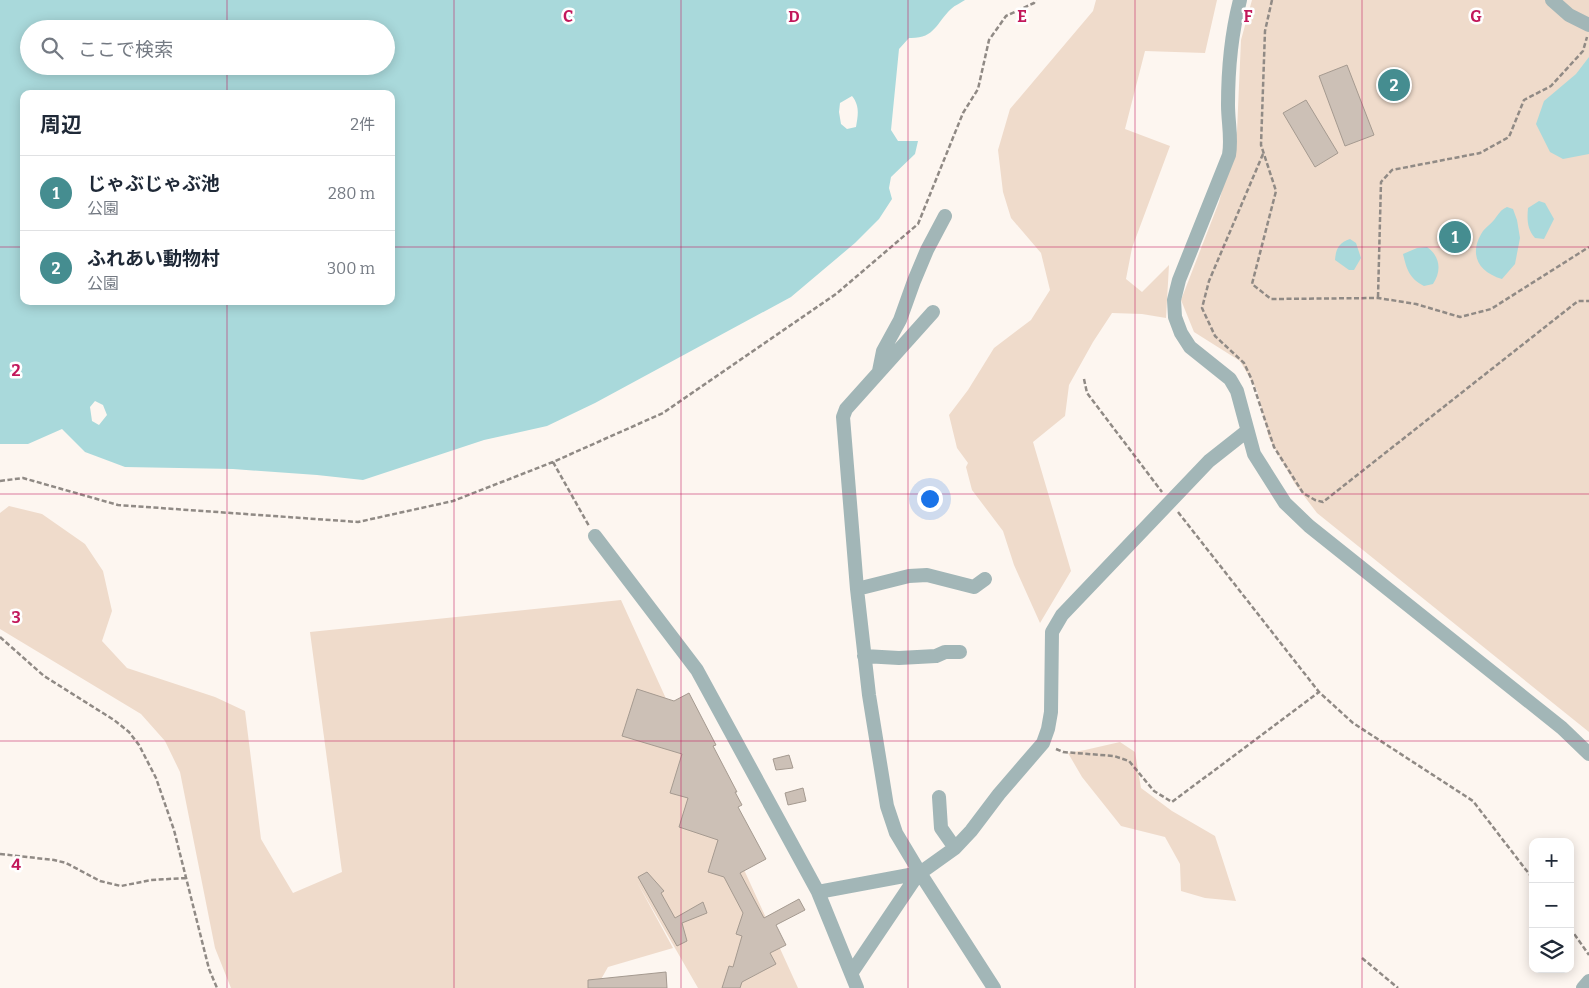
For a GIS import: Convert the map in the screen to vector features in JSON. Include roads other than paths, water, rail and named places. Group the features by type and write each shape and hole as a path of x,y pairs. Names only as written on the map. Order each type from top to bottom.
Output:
{"street":[{"path":"1240,0 1232,29 1230,50 1228,106 1231,142 1228,155 1179,280 1174,300 1175,317 1180,333 1190,347 1230,378 1237,391 1245,416 1247,431 1254,454 1285,503 1309,526 1562,728 1589,754"},
{"path":"1552,0 1588,30"},
{"path":"879,372 883,351 900,320 914,281 945,216"},
{"path":"933,312 846,409 843,417 857,590 868,696 887,806 896,833 994,988"},
{"path":"852,972 914,880 920,873 955,848 1043,743 1051,712 1052,632 1062,615 1209,461 1247,431"},
{"path":"595,536 697,670 818,892 857,988"},
{"path":"857,590 909,576 927,575 974,587 985,579"},
{"path":"864,656 899,658 936,656 945,652 960,652"},
{"path":"939,797 941,828 955,848"},
{"path":"818,892 920,873"},
{"path":"1583,988 1589,982"}],"water":[{"path":"0,0 965,0 954,6 930,33 918,38 909,38 899,49 891,130 898,141 918,141 915,154 891,177 889,188 892,199 879,219 855,243 791,297 595,403 547,426 484,440 363,480 233,469 125,467 85,452 62,429 28,444 0,444","holes":["852,96 858,111 856,127 847,129 841,124 840,103","95,401 103,405 107,415 99,425 92,421 90,407"]},
{"path":"1589,57 1589,154 1563,159 1550,152 1536,124 1544,101 1576,74"},
{"path":"1539,201 1545,203 1554,219 1544,239 1535,238 1528,224 1528,208"},
{"path":"1507,207 1513,209 1520,238 1515,264 1502,279 1481,267 1476,254 1476,247 1483,231"},
{"path":"1451,225 1459,226 1462,240 1462,246 1452,252 1447,249 1440,234"},
{"path":"1350,239 1356,243 1361,258 1354,270 1349,270 1335,260 1339,247 1343,242"},
{"path":"1427,247 1437,259 1438,274 1433,284 1424,286 1409,273 1403,254 1417,248"}],"place":[{"name":"ふれあい動物村","path":"1394,85"},
{"name":"じゃぶじゃぶ池","path":"1455,237"}]}
